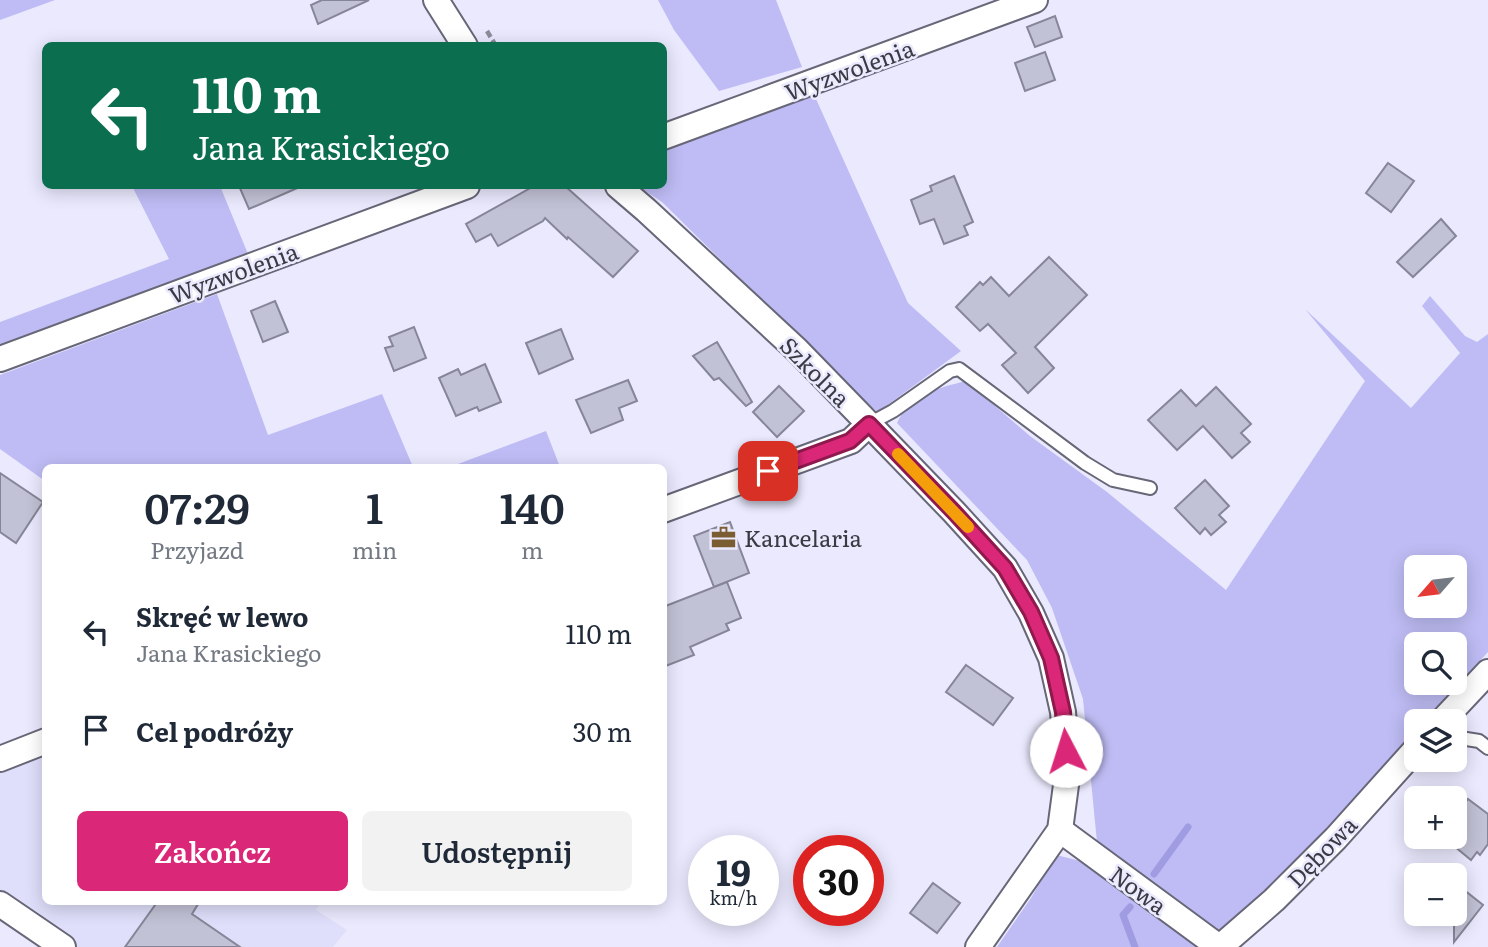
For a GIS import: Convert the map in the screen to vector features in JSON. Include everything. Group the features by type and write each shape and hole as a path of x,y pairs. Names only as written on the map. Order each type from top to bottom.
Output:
{"street":[{"path":"436,0 462,42"},
{"name":"Wyzwolenia","path":"667,136 1035,0"},
{"name":"Wyzwolenia","path":"0,359 459,189"},
{"name":"Szkolna","path":"622,189 797,350 869,424 1005,568 1031,612 1051,658 1063,712 1068,770 1060,830 978,947"},
{"path":"667,509 850,441 869,424"},
{"path":"1453,709 1488,672"},
{"path":"0,759 42,743"},
{"name":"Dębowa","path":"1220,947 1274,900 1336,838 1404,762"},
{"name":"Nowa","path":"1060,830 1220,947"},
{"path":"0,904 63,947"}],"lane":[{"path":"869,424 893,411 950,371 960,369 1085,463 1114,480 1150,488"},
{"path":"1467,739 1479,741 1488,748"}],"shaded area":[{"path":"0,0 55,0 0,20"},
{"path":"658,0 776,0 802,67 719,91 674,30"},
{"path":"812,90 908,303 961,351 878,412 662,202 642,189 667,189 667,144"},
{"path":"134,189 221,189 248,254 0,344 0,322 169,259"},
{"path":"217,294 268,435 382,394 412,464 42,464 42,479 0,449 0,375"},
{"path":"1430,296 1465,336 1477,342 1488,334 1488,652 1467,675 1467,632 1404,632 1404,695 1449,695 1436,709 1404,709 1404,745 1259,904 1216,932 1097,842 1083,699 1052,608 1027,560 897,423 902,413 917,399 935,390 966,381 1030,436 1107,492 1226,590 1365,381 1305,309 1411,408 1460,353 1422,306"},
{"path":"546,431 559,464 458,464"},
{"path":"42,749 42,905 319,905 316,910 347,930 333,947 77,947 0,896 0,765"},
{"path":"1056,855 1089,863 1202,947 997,947 1031,898"}],"building":[{"path":"322,0 369,0 318,24 311,5"},
{"path":"1055,16 1062,37 1035,47 1027,27"},
{"path":"1045,52 1055,80 1025,91 1015,63"},
{"path":"1388,163 1414,181 1391,212 1366,193"},
{"path":"954,176 973,222 964,226 968,235 944,244 934,219 920,224 911,200 932,191 930,186"},
{"path":"240,189 295,189 249,209"},
{"path":"529,189 568,189 638,251 613,277 545,218 498,246 491,234 476,242 466,224"},
{"path":"1441,219 1456,236 1413,277 1397,262"},
{"path":"1049,257 1087,295 1035,347 1054,368 1028,393 1002,365 1016,353 988,324 980,331 956,307 980,282 983,285 991,277 1009,296"},
{"path":"275,301 288,332 263,342 251,311"},
{"path":"414,327 426,358 394,371 385,348 393,346 389,337"},
{"path":"561,329 573,359 539,374 526,343"},
{"path":"717,342 752,402 746,406 719,378 714,380 693,356"},
{"path":"485,364 501,402 479,411 477,407 456,416 439,378 458,369 461,375"},
{"path":"628,380 637,401 619,408 623,420 591,433 576,400"},
{"path":"779,386 804,411 777,437 753,412"},
{"path":"1216,387 1251,424 1241,433 1250,442 1232,458 1203,426 1177,450 1148,420 1181,390 1196,406"},
{"path":"0,473 42,504 16,543 0,532"},
{"path":"1205,480 1229,506 1219,515 1226,522 1211,535 1205,528 1200,534 1175,508"},
{"path":"730,522 749,573 714,587 694,536"},
{"path":"727,582 741,618 726,624 729,630 690,647 694,655 667,665 667,605"},
{"path":"966,665 1013,698 993,725 946,692"},
{"path":"1467,800 1488,814 1488,844 1480,855 1477,852 1471,860 1458,849 1467,849"},
{"path":"933,883 960,903 937,933 910,913"},
{"path":"1467,892 1483,905 1467,925"},
{"path":"155,905 198,905 192,914 240,947 125,947"},
{"path":"1454,926 1467,926 1454,942"}],"waterway":[{"path":"1154,874 1188,827"},
{"path":"1130,907 1123,915 1135,947"}],"slow traffic":[{"path":"898,454 968,527"}],"place":[{"name":"Kancelaria","path":"724,537"}],"route":[{"path":"768,471 850,441 869,424 1005,568 1031,612 1051,658 1063,712 1066,751"}]}
